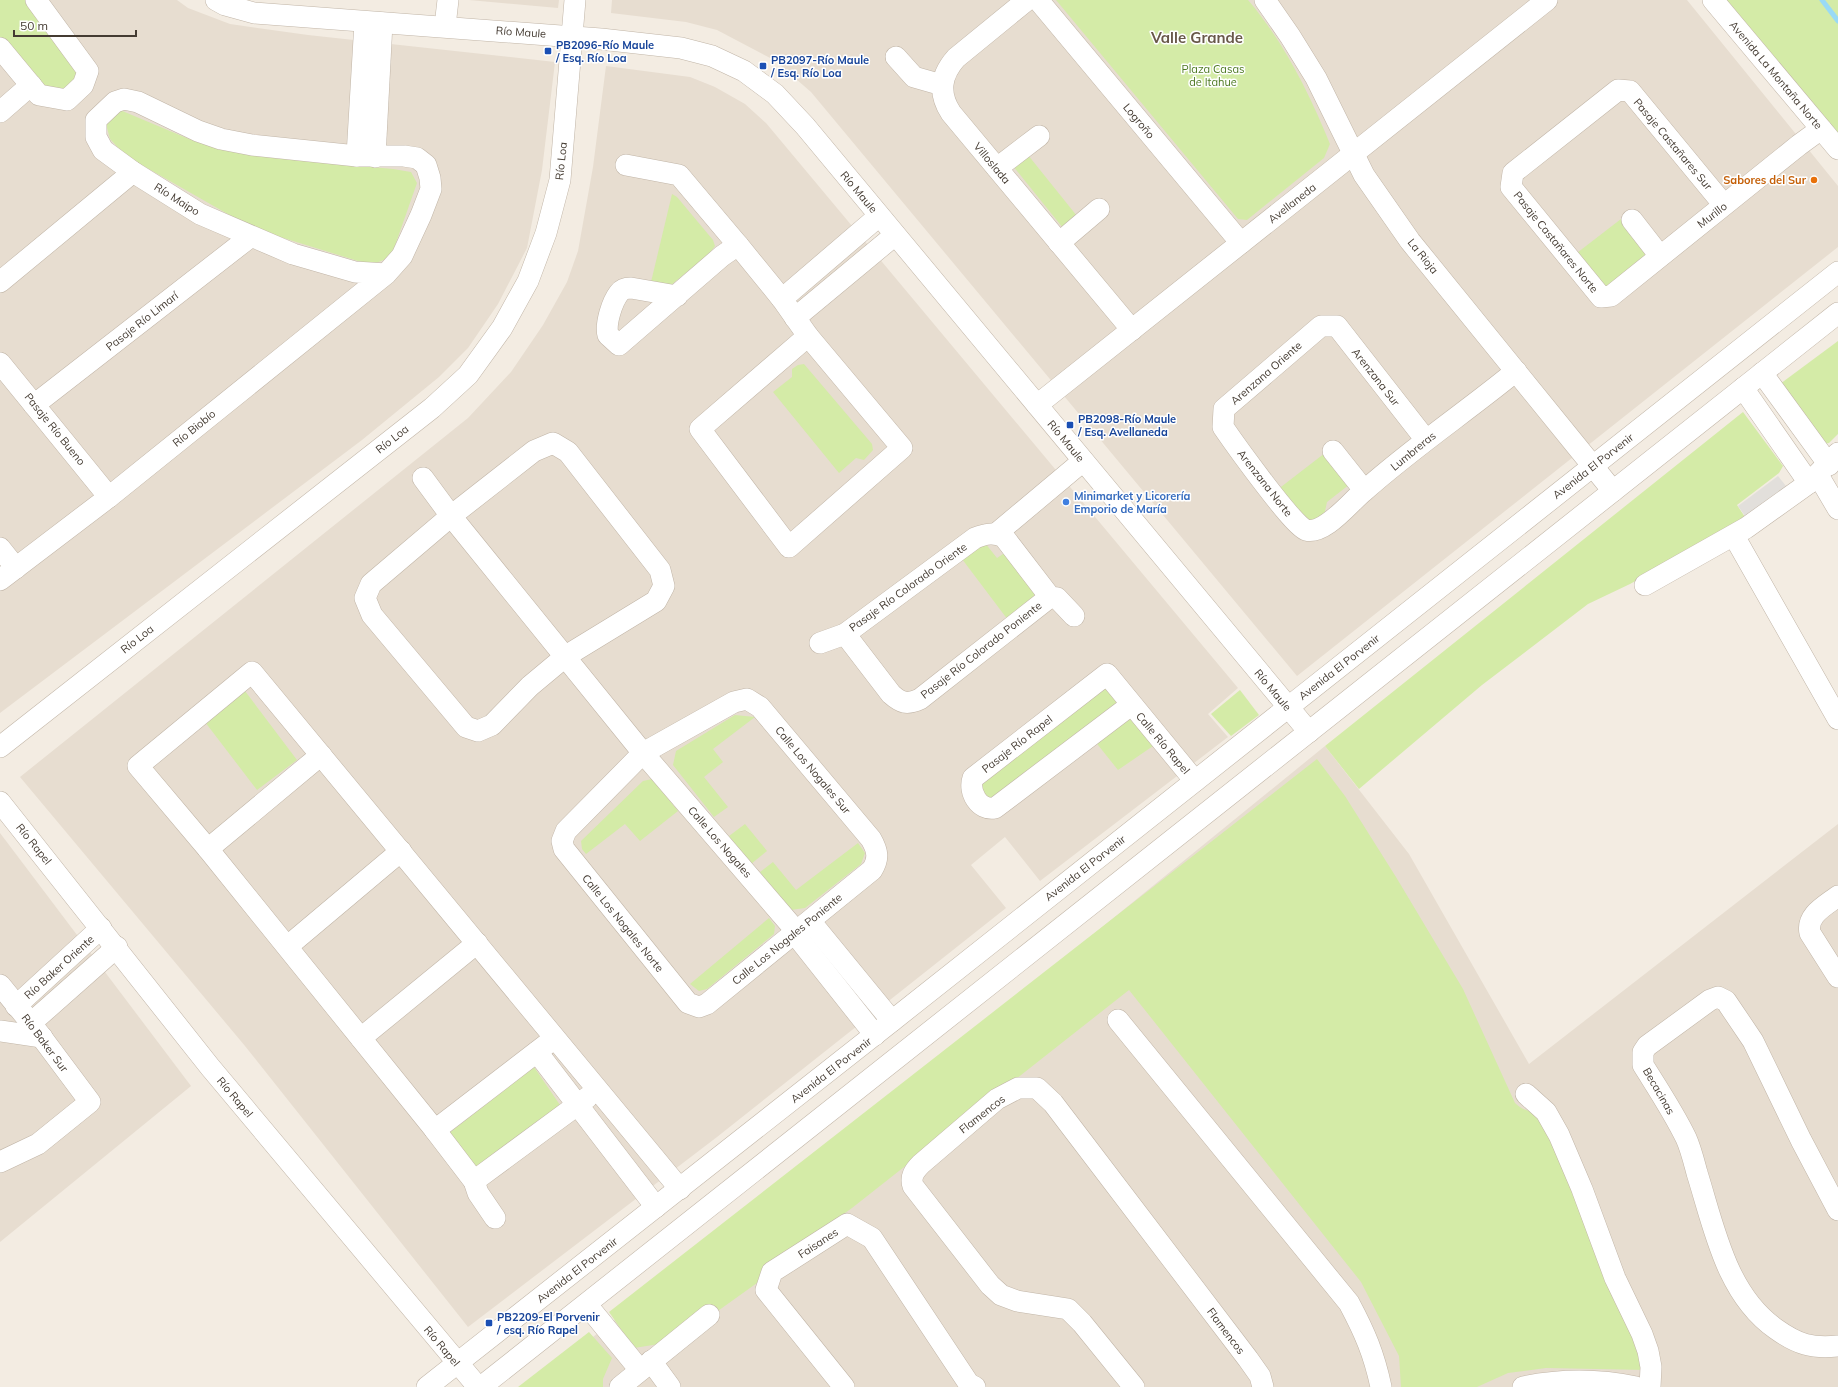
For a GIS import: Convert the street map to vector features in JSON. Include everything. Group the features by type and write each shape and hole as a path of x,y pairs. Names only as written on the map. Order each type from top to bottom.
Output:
{"street":[{"name":"Río Maule","path":"216,0 225,5 254,13 321,9 374,22 571,36 681,48 712,56 744,71 760,82 789,109 1309,732"},
{"path":"445,26 448,0"},
{"name":"Río Loa","path":"0,747 432,408 468,375 502,328 528,281 546,233 560,180 575,0"},
{"path":"896,57 914,76 942,85 948,68 956,58 1027,0"},
{"name":"Logroño","path":"1038,0 1241,243"},
{"name":"La Rioja","path":"1265,0 1290,36 1316,78 1364,175 1410,241 1614,490"},
{"name":"Avellaneda","path":"1037,405 1547,0"},
{"name":"Avenida La Montaña Norte","path":"1713,0 1838,149"},
{"path":"0,48 39,95 67,100 83,85 88,71 41,2"},
{"path":"366,156 374,22"},
{"path":"0,112 31,85"},
{"name":"Villoslada","path":"942,85 943,99 951,113 1132,330"},
{"name":"Pasaje Castañares Norte","path":"1601,297 1511,188 1514,173 1618,90"},
{"name":"Pasaje Castañares Sur","path":"1618,90 1630,91 1724,205"},
{"name":"Río Maipo","path":"124,99 138,102 198,131 221,139 252,145 366,156 404,156 417,158 426,165 430,178 431,188 421,215 402,256 386,274 355,272 293,254 250,237 200,214 133,172 103,150 96,137 96,120 114,102 124,99"},
{"name":"Murillo","path":"1601,297 1611,296 1821,129"},
{"path":"997,168 1039,136"},
{"path":"626,165 679,175 782,299 808,336 902,448 789,547 700,429 808,336"},
{"path":"0,282 133,172"},
{"path":"1059,243 1099,209"},
{"path":"782,299 879,216"},
{"path":"1632,220 1660,256"},
{"path":"795,318 895,235"},
{"name":"Pasaje Río Limarí","path":"34,404 250,237"},
{"path":"677,296 722,256 738,245"},
{"name":"Avenida El Porvenir","path":"428,1387 1838,272"},
{"name":"Río Biobío","path":"8,574 109,497 386,274"},
{"path":"481,1387 587,1305 1838,312"},
{"name":"Arenzana Oriente","path":"1222,427 1224,409 1321,326"},
{"name":"Arenzana Sur","path":"1321,326 1337,326 1426,440"},
{"name":"Pasaje Río Bueno","path":"0,362 109,497"},
{"name":"Lumbreras","path":"1313,531 1322,528 1364,490 1516,371"},
{"path":"1762,373 1799,425 1823,469 1838,509"},
{"path":"1743,388 1779,440 1823,469"},
{"path":"1779,440 1799,425"},
{"name":"Arenzana Norte","path":"1222,427 1289,514 1304,530 1313,531"},
{"path":"553,443 568,452 660,570 664,586 656,601 566,656 530,686 492,725 478,731 466,727 372,615 365,598 371,584 451,516 534,451 553,443"},
{"path":"1333,451 1364,490"},
{"path":"1074,616 1058,598 1050,596 1004,536 997,533 1083,460"},
{"path":"1645,585 1734,536 1823,469"},
{"name":"Calle Los Nogales","path":"423,478 451,516 566,656 643,753 800,929 892,1021"},
{"name":"Pasaje Río Colorado Oriente","path":"820,643 845,634 975,538 997,533"},
{"path":"1734,536 1838,719"},
{"path":"0,548 8,574"},
{"name":"Pasaje Río Colorado Poniente","path":"845,634 891,694 898,700 905,703 912,703 1050,596"},
{"path":"495,1218 478,1193 474,1181 435,1130 288,946 138,766 252,672 680,1189"},
{"name":"Pasaje Río Rapel","path":"1107,674 1131,704 996,808 988,810 982,806 972,793 970,786 973,778 1107,674"},
{"name":"Calle Los Nogales Sur","path":"643,753 734,702 747,699 760,707 871,840 877,850 878,857"},
{"name":"Calle Río Rapel","path":"1131,704 1194,781"},
{"name":"Calle Los Nogales Norte","path":"643,753 566,832 562,841 564,849 688,1003"},
{"path":"208,849 321,755"},
{"name":"Río Rapel","path":"0,802 117,947 210,1067 457,1364 478,1387"},
{"path":"288,946 401,851"},
{"name":"Calle Los Nogales Poniente","path":"688,1003 699,1007 707,1004 872,870 878,857"},
{"path":"1838,896 1815,914 1808,926 1810,933 1838,977"},
{"name":"Río Baker Oriente","path":"16,1006 101,928"},
{"name":"Calle Los Nogales","path":"800,929 875,1035"},
{"path":"361,1038 477,943"},
{"path":"0,1031 36,1030 117,947"},
{"name":"Río Baker Sur","path":"0,985 90,1102 38,1144 1,1162"},
{"name":"Becacinas","path":"1838,1210 1801,1140 1753,1041 1726,1001 1718,997 1710,1000 1647,1046 1643,1052 1643,1065 1687,1139 1723,1256 1734,1279 1749,1304 1766,1322 1796,1341 1807,1346 1838,1346"},
{"path":"1118,1020 1349,1303 1365,1332 1376,1361 1380,1387"},
{"path":"435,1130 555,1038"},
{"path":"536,1052 656,1207"},
{"name":"Flamencos","path":"1134,1387 1082,1323 1068,1309 1017,1301 1001,1296 990,1285 913,1186 911,1180 914,1171 921,1164 997,1099 1018,1088 1037,1088 1053,1103 1248,1359 1260,1376 1264,1387"},
{"path":"474,1181 598,1089"},
{"path":"1526,1094 1546,1112 1559,1135 1582,1190 1615,1278 1642,1334 1648,1351 1651,1367 1650,1387"},
{"path":"746,1137 766,1162"},
{"name":"Faisanes","path":"844,1387 766,1290 772,1272 847,1224 872,1238 969,1384 975,1387"},
{"path":"587,1305 636,1377 670,1387"},
{"path":"636,1377 709,1315"},
{"path":"1523,1387 1543,1383 1577,1380 1636,1387"}],"shaded area":[{"path":"0,0 177,0 188,8 230,24 308,35 555,62 542,170 527,248 498,304 468,348 439,377 362,440 0,713"},
{"path":"469,0 559,0 558,8"},
{"path":"612,0 1687,0 1838,186 1838,247 1297,676 811,92 774,60 717,30 686,22 611,13"},
{"path":"606,66 690,77 715,87 745,104 766,123 1238,688 1208,714 1228,737 1040,881 1005,837 971,865 1006,908 717,1137 468,1327 245,1046 20,777 468,418 511,372 543,325 567,282 578,251 593,167"},
{"path":"1778,476 1786,486 1745,516 1738,506"},
{"path":"1325,746 1409,854 1529,1064 1838,824 1838,1387 528,1387 689,1263"},
{"path":"0,833 191,1086 0,1242"}],"green space":[{"path":"0,0 27,0 83,72 66,96 41,93 0,43"},
{"name":"Plaza Casas de Itahue","path":"1056,0 1248,0 1273,33 1304,87 1330,144 1324,158 1247,220 1238,219"},
{"path":"1724,0 1838,0 1838,138"},
{"path":"120,110 189,139 273,158 411,172 417,183 391,257 371,265 254,229 126,156 110,139 106,124"},
{"path":"1028,155 1077,216 1063,228 1013,166"},
{"path":"672,194 677,197 713,240 715,246 709,254 671,285 651,282"},
{"path":"1621,219 1648,255 1610,288 1597,287 1573,256"},
{"path":"1838,341 1838,434 1829,443 1824,444 1780,384"},
{"path":"804,364 872,444 873,450 864,460 856,458 839,473 773,392 792,377 792,369 798,365"},
{"path":"1743,412 1783,466 1779,473 1737,505 1745,517 1715,537 1630,584 1588,604 1482,685 1359,789 1325,746"},
{"path":"1325,453 1350,484 1327,502 1324,516 1317,522 1302,521 1277,490"},
{"path":"985,543 997,558 1006,552 1035,589 1034,601 1008,620 962,559"},
{"path":"1093,687 1113,687 1156,744 1118,770 1086,730 999,798 984,799 980,775"},
{"path":"1240,690 1259,715 1231,736 1211,714"},
{"path":"245,691 297,760 257,790 205,722"},
{"path":"735,715 755,717 713,749 723,762 704,777 728,807 714,817 673,765 676,751"},
{"path":"1317,759 1345,796 1396,877 1463,989 1515,1103 1521,1108 1542,1117 1648,1370 1546,1368 1508,1373 1477,1387 1401,1387 1399,1356 1361,1282 1129,990 852,1208 770,1266 757,1283 715,1313 659,1344 634,1348 609,1312"},
{"path":"652,779 678,811 640,841 625,824 586,854 582,849 581,841 643,781"},
{"path":"745,824 767,851 751,864 729,836"},
{"path":"858,843 865,853 861,864 805,908 791,910 760,872 773,862 796,890"},
{"path":"769,918 775,926 774,934 707,989 699,991 690,984"},
{"path":"534,1067 560,1105 476,1169 449,1133"},
{"path":"589,1332 612,1358 603,1379 603,1387 518,1387"}],"waterway":[{"path":"1822,0 1838,21"}],"place":[{"name":"PB2096-Río Maule / Esq. Río Loa","path":"548,51"},
{"name":"PB2097-Río Maule / Esq. Río Loa","path":"763,66"},
{"name":"Sabores del Sur","path":"1814,180"},
{"name":"PB2098-Río Maule / Esq. Avellaneda","path":"1070,425"},
{"name":"Minimarket y Licorería Emporio de María","path":"1066,502"},
{"name":"PB2209-El Porvenir / esq. Río Rapel","path":"489,1323"}],"district":[{"name":"Valle Grande","path":"1197,38"}]}
